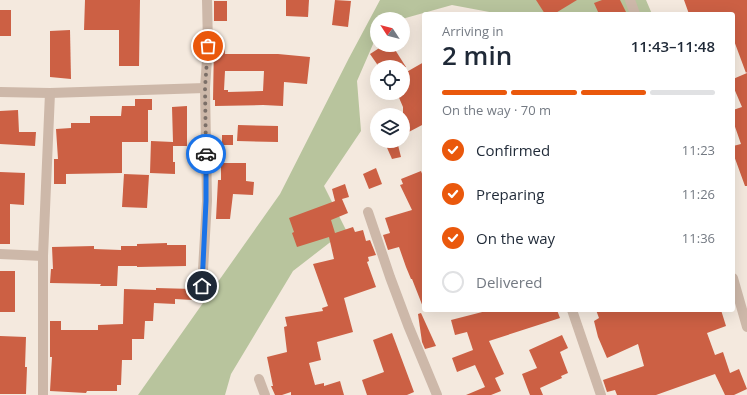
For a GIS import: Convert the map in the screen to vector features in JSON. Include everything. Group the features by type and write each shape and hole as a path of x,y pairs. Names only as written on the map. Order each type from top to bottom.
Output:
{"street":[{"path":"202,286 206,201 205,88 208,46 207,0"},
{"path":"630,0 634,12"},
{"path":"0,92 50,93 205,88"},
{"path":"43,395 43,256 50,93"},
{"path":"368,212 400,305 437,395"},
{"path":"0,254 43,256"},
{"path":"735,285 747,327"},
{"path":"573,312 601,395"},
{"path":"259,379 265,395"}],"green space":[{"path":"380,0 646,0 651,12 489,12 452,5 422,12 422,13 410,17 410,12 374,12"},
{"path":"370,19 370,51 357,81 361,131 324,186 346,230 293,271 231,374 225,395 138,395 280,194"}],"building":[{"path":"85,0 140,0 139,66 119,66 119,30 84,30"},
{"path":"286,0 309,0 308,17 286,16"},
{"path":"335,0 351,1 348,27 332,25"},
{"path":"536,0 577,0 557,12 544,12"},
{"path":"602,0 620,0 626,12 598,12 594,3"},
{"path":"684,0 747,0 746,73 735,43 735,12 688,12"},
{"path":"214,1 227,1 227,21 214,21"},
{"path":"0,10 11,10 11,36 0,36"},
{"path":"70,30 71,79 50,77 50,31"},
{"path":"224,42 225,54 278,54 310,57 307,84 284,82 283,106 215,106 215,100 213,100 214,44","holes":["225,71 264,71 263,91 228,92 228,90 224,90"]},
{"path":"373,52 396,52 402,60 374,60 370,54"},
{"path":"422,63 422,125 410,131 410,108 403,107 400,100 410,100 410,70"},
{"path":"747,73 747,186 745,186 735,158 735,146 741,144 735,127 735,109 742,107 735,91 735,78"},
{"path":"135,99 152,99 152,110 148,110 148,142 122,142 122,173 66,174 66,184 54,184 54,159 58,159 56,129 71,128 71,123 90,123 90,116 121,116 122,106 135,106"},
{"path":"187,106 187,146 173,146 175,174 150,173 151,141 173,142 172,107"},
{"path":"18,110 19,132 36,132 35,146 0,144 0,111"},
{"path":"238,125 278,126 278,142 237,141"},
{"path":"222,135 233,135 233,145 222,145"},
{"path":"387,148 399,148 401,157 392,159"},
{"path":"221,163 246,163 246,181 254,182 253,195 233,194 230,219 216,219 218,180 221,180"},
{"path":"376,168 382,184 369,189 363,174"},
{"path":"421,171 422,174 422,304 399,247 388,250 383,235 390,233 385,218 412,210 400,185 403,184 401,179"},
{"path":"0,172 25,173 24,205 10,204 10,244 0,244"},
{"path":"124,174 149,175 147,208 122,207"},
{"path":"345,184 349,197 342,199 348,213 331,220 335,233 353,227 355,232 363,230 366,241 370,240 376,255 368,257 369,261 367,262 376,287 344,298 353,332 317,342 321,360 309,363 315,385 324,383 324,386 340,381 344,395 291,395 291,392 282,395 275,395 271,386 273,386 267,357 287,352 284,327 287,326 285,317 323,311 322,308 328,306 313,264 334,259 329,237 297,247 289,218 335,201 332,189"},
{"path":"167,243 167,245 186,245 186,266 118,266 117,286 100,286 101,284 50,283 51,269 53,269 52,247 94,246 94,249 121,250 121,246"},
{"path":"0,271 15,271 15,312 0,312"},
{"path":"156,288 193,289 192,300 175,299 175,304 154,303 153,321 145,321 144,339 132,339 132,360 122,360 121,385 117,385 117,391 87,391 86,393 50,391 52,357 50,357 50,321 61,321 61,330 98,330 98,325 123,324 124,289 156,290"},
{"path":"482,312 558,312 560,318 489,341 504,374 495,378 501,391 491,395 466,395 485,387 475,365 457,372 452,358 473,350 467,332 455,335 451,320"},
{"path":"597,312 722,312 726,326 707,333 715,355 723,352 730,373 739,369 747,389 734,395 725,395 715,374 656,395 617,395 615,390 607,392 603,380 644,366 638,344 607,358 598,337 594,321 599,318"},
{"path":"421,313 436,346 425,349 422,342 418,314"},
{"path":"392,333 414,392 407,395 367,395 362,380 384,372 373,340"},
{"path":"562,335 568,348 560,352 568,373 561,376 562,378 540,388 543,395 530,395 522,374 537,368 529,350"},
{"path":"0,336 26,337 26,394 0,394"}],"way so far":[{"path":"206,154 205,88 208,46"}],"route":[{"path":"202,286 205,242 206,154"}]}
